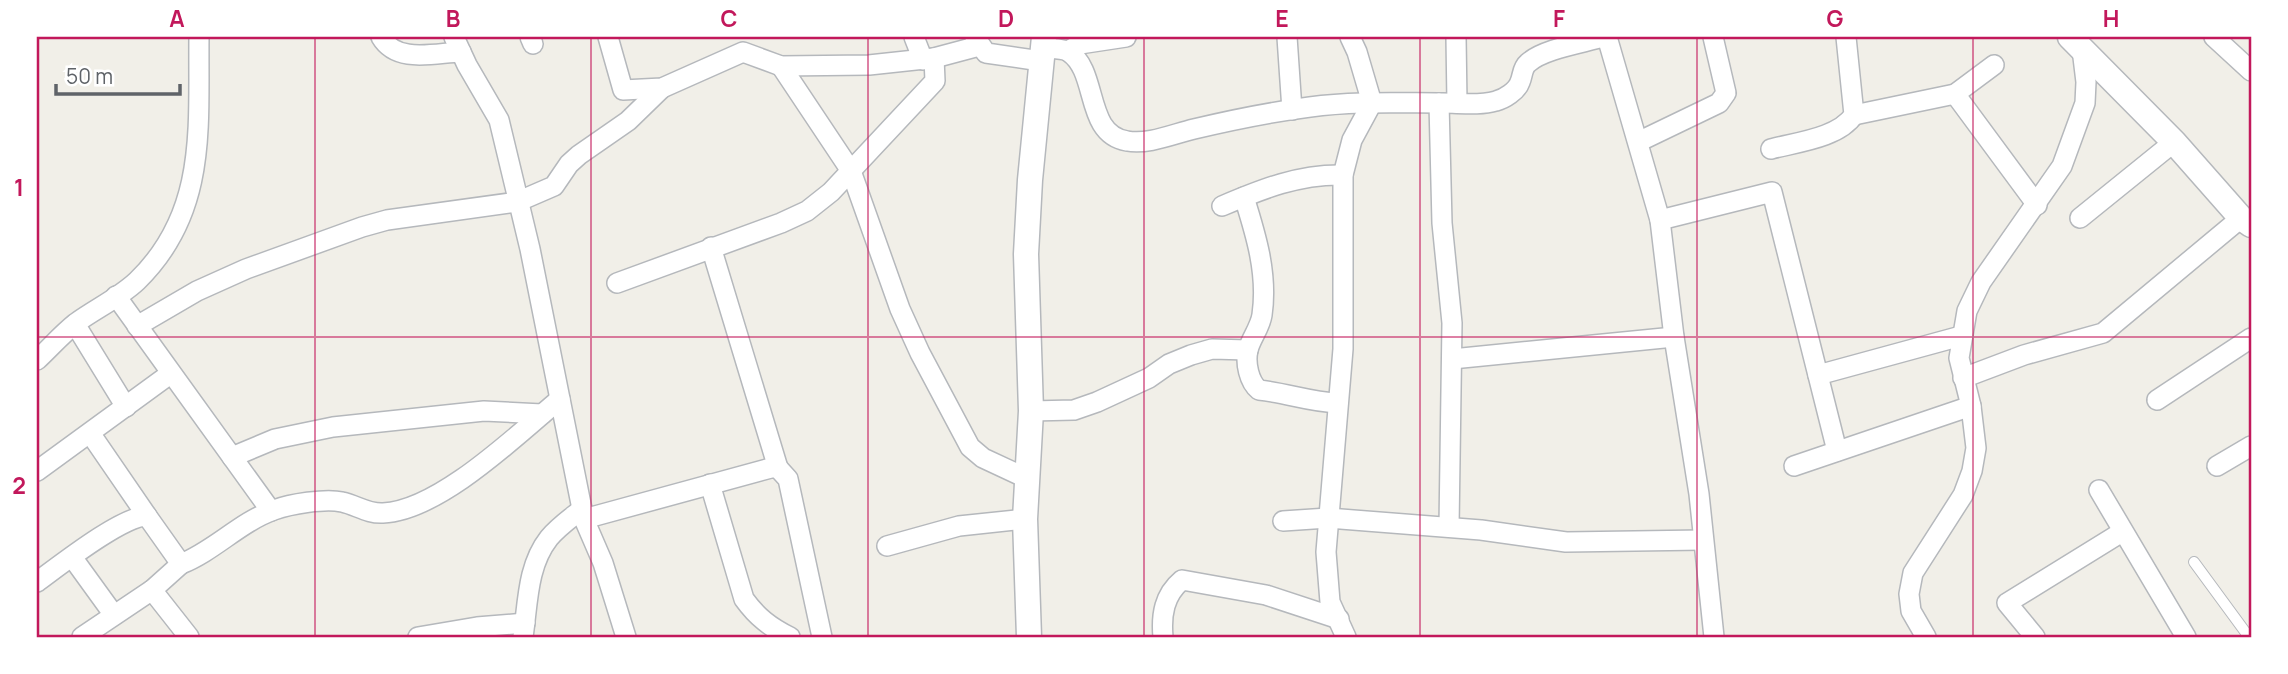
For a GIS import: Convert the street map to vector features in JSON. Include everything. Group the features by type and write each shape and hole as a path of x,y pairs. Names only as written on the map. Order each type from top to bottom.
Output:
{"street":[{"path":"37,360 75,324 135,283 160,256 188,199 197,161 199,37"},
{"path":"381,37 393,51 404,54 457,45 499,120 530,248 583,514 603,563 626,637"},
{"path":"608,37 623,90 662,88"},
{"path":"617,283 781,223 807,211 831,192 935,81 928,60 914,37"},
{"path":"137,326 197,291 246,269 362,227 387,220 517,202 554,186 569,164 628,121 662,88 743,52 781,66 869,65 928,60 977,41 986,53 995,55 1043,48 1068,51 1080,44 1126,37"},
{"path":"1287,37 1292,110"},
{"path":"1342,628 1330,602 1327,579 1328,518 1343,349 1343,175 1352,140 1372,103 1350,37"},
{"path":"1449,527 1452,323 1442,223 1448,103 1456,37"},
{"path":"1068,51 1080,64 1103,125 1113,137 1127,142 1146,142 1216,124 1312,106 1497,101 1512,92 1520,83 1527,64 1555,43 1605,37 1660,220 1674,337 1699,494 1714,637"},
{"path":"1638,142 1719,103 1726,93 1713,37"},
{"path":"1846,37 1854,115"},
{"path":"2214,37 2251,71"},
{"path":"1962,378 2024,355 2103,333 2246,221 2174,142 2076,43"},
{"path":"1926,637 1911,611 1909,594 1913,573 1963,495 1972,471 1976,448 1971,406 1959,358 1967,311 1981,282 2062,166 2085,103 2086,82 2076,43"},
{"path":"1029,637 1025,519 1031,411 1026,254 1043,48"},
{"path":"1771,149 1836,131 1854,115 1955,94 1994,65"},
{"path":"781,66 851,171 900,309 970,447 983,458 1028,479"},
{"path":"1955,94 2037,205"},
{"path":"2080,218 2174,142"},
{"path":"1222,206 1294,178 1324,174 1343,175"},
{"path":"1660,220 1772,192 1837,451"},
{"path":"1244,197 1256,235 1265,282 1262,317 1248,350 1250,379 1259,390 1297,396 1314,402 1338,403"},
{"path":"710,247 778,468 788,480 822,637"},
{"path":"116,296 271,511"},
{"path":"75,324 126,407"},
{"path":"1818,375 1961,336"},
{"path":"1452,359 1674,337"},
{"path":"2157,400 2251,338"},
{"path":"1031,411 1074,410 1149,378 1169,364 1212,349 1248,350"},
{"path":"37,471 170,374"},
{"path":"82,637 152,590 181,564 271,511 335,500 373,513 412,507 469,473 560,398"},
{"path":"1794,466 1971,406"},
{"path":"232,457 275,439 333,427 484,411 542,414"},
{"path":"90,433 181,564"},
{"path":"2217,466 2251,446"},
{"path":"418,637 477,627 524,630 533,568 541,550 551,536 583,514 778,468"},
{"path":"710,484 744,598 755,614 769,626 790,637"},
{"path":"2099,490 2186,637"},
{"path":"37,582 135,517 147,516"},
{"path":"1283,522 1328,518 1481,530 1566,542 1703,540"},
{"path":"887,547 959,526 1025,519"},
{"path":"2035,637 2007,603 2122,532"},
{"path":"72,558 114,615"},
{"path":"1163,637 1166,601 1174,587 1182,580 1266,595 1342,628"},
{"path":"152,590 189,637"}],"lane":[{"path":"2194,562 2249,637"}]}
